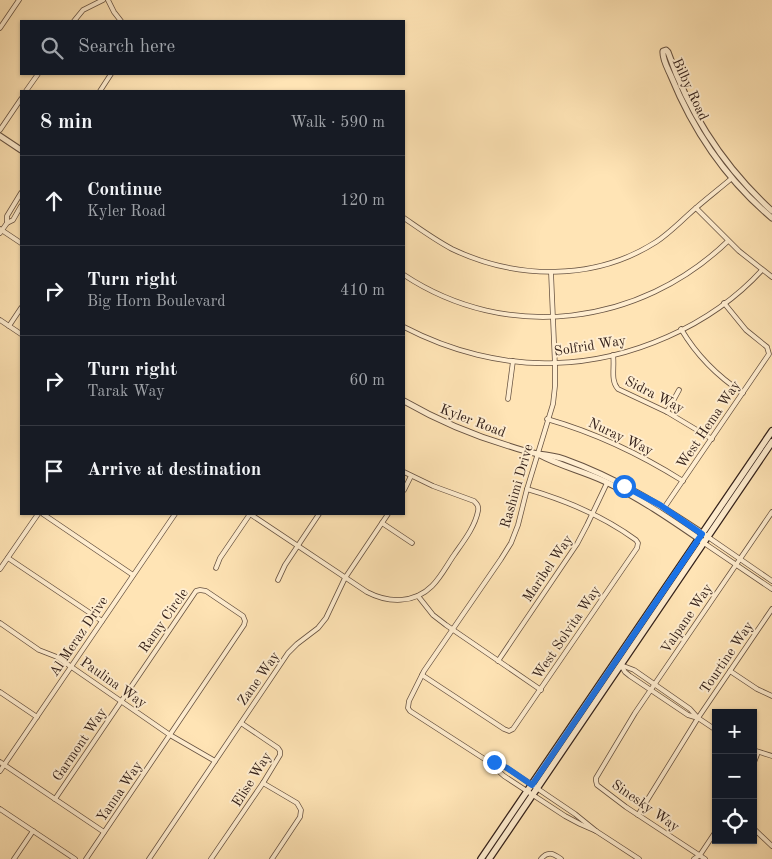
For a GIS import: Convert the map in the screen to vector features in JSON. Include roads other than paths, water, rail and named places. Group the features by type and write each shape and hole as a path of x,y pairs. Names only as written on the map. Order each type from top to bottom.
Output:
{"main road":[{"path":"534,787 621,665 772,431"},
{"path":"489,859 534,787 703,538 772,442"},
{"path":"481,859 530,793"}],"street":[{"path":"0,28 19,0"},
{"path":"75,20 83,10 102,0"},
{"path":"108,0 120,20"},
{"name":"Bilby Road","path":"772,211 732,170 711,141 685,94 668,52 664,50 662,53 685,106 706,142 732,178 772,218"},
{"path":"27,90 37,75"},
{"path":"101,90 110,75"},
{"path":"0,130 20,100"},
{"path":"0,136 20,149"},
{"path":"405,219 440,242 474,258 510,268 551,272 571,271 608,264 639,251 665,236 732,178 739,182 759,202 762,202"},
{"path":"7,223 7,216 20,195"},
{"path":"20,208 13,220 7,223 1,230 20,242"},
{"path":"696,208 728,241 772,277"},
{"path":"405,275 437,293 472,307 535,317 577,315 599,312 622,305 668,286 709,259 728,241"},
{"name":"Solfrid Way","path":"405,328 427,339 458,350 513,361 555,363 613,355 647,345 702,318 740,291 762,270"},
{"name":"Rashimi Drive","path":"486,760 410,711 408,708 409,700 422,675 511,543 518,525 553,404 555,363 551,272"},
{"name":"West Hema Way","path":"664,508 768,356 769,351 767,347 738,321 724,303"},
{"path":"9,326 20,310"},
{"path":"0,320 20,333"},
{"path":"681,329 710,368 743,393"},
{"name":"Sidra Way","path":"613,355 613,380 616,387 667,412 712,439"},
{"path":"508,399 513,361"},
{"path":"667,412 679,390"},
{"name":"Kyler Road","path":"405,402 435,418 475,436 537,454 554,456 592,470 624,486 664,508 736,564 772,589"},
{"name":"Nuray Way","path":"548,418 624,448 683,481"},
{"name":"Kyler Road","path":"537,454 608,483 740,559 772,581"},
{"path":"252,515 367,592 383,599 400,600 418,596 433,586 461,546 476,518 478,506 474,501 445,491 405,473"},
{"path":"405,488 411,476"},
{"name":"Maribel Way","path":"498,661 571,552 608,483"},
{"path":"527,489 558,499 593,514"},
{"name":"Valpane Way","path":"651,690 772,512"},
{"name":"West Solvita Way","path":"422,675 504,730 511,730 516,726 637,548 637,542 634,539 593,514"},
{"path":"0,569 37,515"},
{"path":"44,515 133,575"},
{"name":"Al Meraz Drive","path":"0,771 2,763 37,717 174,515"},
{"path":"216,568 220,558 249,515"},
{"path":"278,580 285,565 318,515"},
{"name":"Zane Way","path":"149,859 288,654 297,644 318,628 326,618 345,578 387,515"},
{"path":"382,523 412,543"},
{"path":"8,558 102,621"},
{"name":"Ramy Circle","path":"121,701 196,591 206,591 243,616 246,621 244,625 170,735"},
{"path":"418,596 452,630 541,690"},
{"name":"Tourtine Way","path":"638,815 698,718 772,609"},
{"name":"Paulina Way","path":"0,623 39,650 57,657 170,735 215,761"},
{"path":"621,665 631,668 655,684 712,727"},
{"path":"621,665 628,674 651,690 688,715 698,718"},
{"path":"730,671 772,696"},
{"name":"Sinesky Way","path":"651,690 596,776 596,783 638,815 699,857 705,859"},
{"path":"0,692 37,717"},
{"name":"Garmont Way","path":"55,799 121,701"},
{"name":"Elise Way","path":"212,859 280,756 278,748 241,723"},
{"name":"Yanna Way","path":"86,859 170,735"},
{"path":"757,752 772,756"},
{"path":"486,760 507,768 639,859"},
{"path":"486,760 504,776 565,816 596,831"},
{"path":"2,763 104,832"},
{"path":"263,782 297,804 301,810 300,818 272,859"},
{"path":"0,809 75,859"},
{"path":"14,859 33,831"},
{"path":"757,832 772,846"},
{"path":"694,859 699,857 712,837"},
{"path":"541,859 550,853 561,859"}]}
